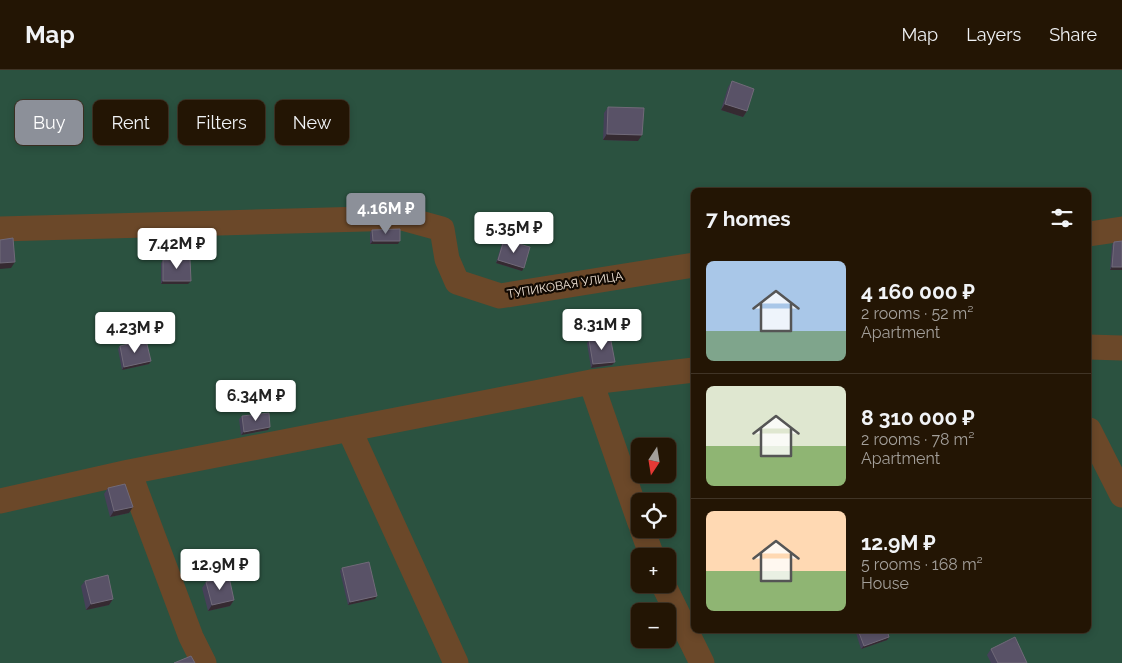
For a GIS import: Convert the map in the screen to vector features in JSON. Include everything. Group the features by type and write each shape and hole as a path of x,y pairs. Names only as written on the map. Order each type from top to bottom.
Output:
{"lane":[{"name":"ТУПИКОВАЯ УЛИЦА","path":"0,229 402,218 442,229 447,258 457,282 500,296 691,265"},
{"path":"1091,234 1122,229"},
{"path":"1091,347 1122,348"},
{"path":"0,501 129,472 591,382 691,370"},
{"path":"591,382 631,496"},
{"path":"349,429 456,663"},
{"path":"1091,434 1122,495"},
{"path":"129,472 191,638 204,663"},
{"path":"667,593 702,663"}],"green space":[{"path":"0,70 1122,70 1122,663 0,663"}],"building":[{"path":"732,81 754,89 747,111 725,104"},
{"path":"608,107 644,108 642,135 607,134"},
{"path":"400,229 400,241 373,241 372,230"},
{"path":"13,238 15,262 0,263 0,240"},
{"path":"504,240 530,247 524,268 498,260"},
{"path":"1122,241 1122,267 1112,267 1114,242"},
{"path":"190,259 191,281 163,281 163,260"},
{"path":"610,336 615,362 593,364 589,340"},
{"path":"146,340 151,361 124,367 120,346"},
{"path":"269,413 270,427 244,432 242,416"},
{"path":"125,484 133,507 114,511 108,488"},
{"path":"369,562 377,596 350,602 342,568"},
{"path":"108,575 113,599 91,604 85,581"},
{"path":"229,577 234,600 212,605 206,582"},
{"path":"859,633 888,633 889,637 864,646"},
{"path":"1015,637 1027,663 998,663 991,649"},
{"path":"191,656 195,663 174,663"}]}
